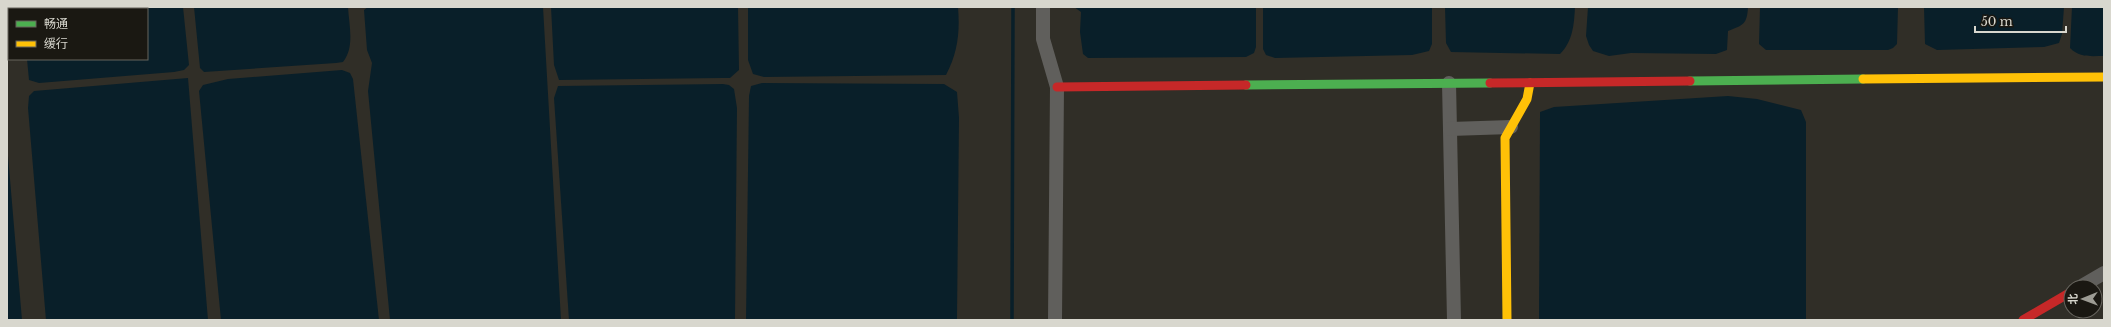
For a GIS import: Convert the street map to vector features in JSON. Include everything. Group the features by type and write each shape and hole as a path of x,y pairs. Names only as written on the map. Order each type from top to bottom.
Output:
{"street":[{"path":"1043,7 1043,39 1057,87 1055,320"},
{"path":"1057,87 2104,77"},
{"path":"1507,320 1505,138 1527,99 1530,82"},
{"path":"1449,83 1454,320"},
{"path":"1450,129 1511,127"},
{"path":"2094,279 2104,273"},
{"path":"2023,320 2063,297"}],"water":[{"path":"183,7 189,65 184,70 174,72 39,83 29,80 27,60 148,60 148,8 21,8"},
{"path":"194,7 348,7 350,36 349,50 343,62 204,72 200,68"},
{"path":"368,7 543,7 561,320 390,320 368,91 372,63 367,50 364,10"},
{"path":"551,7 738,7 739,70 730,78 559,80 554,65"},
{"path":"748,7 958,7 959,25 956,50 946,75 764,77 753,74 748,60"},
{"path":"1074,7 1256,7 1256,47 1254,53 1246,57 1088,58 1083,54 1080,32 1081,12"},
{"path":"1263,7 1432,7 1432,44 1429,51 1412,55 1275,58 1266,55 1263,49"},
{"path":"1445,7 1575,7 1570,38 1568,44 1560,54 1451,52 1446,43"},
{"path":"1588,7 1748,7 1747,18 1743,24 1728,31 1727,50 1716,54 1631,53 1609,56 1593,51 1589,45 1586,36"},
{"path":"1760,7 1898,7 1897,44 1888,50 1766,50 1759,44"},
{"path":"1924,7 2064,7 2062,34 2059,43 2044,47 1937,50 1925,44"},
{"path":"2072,7 2104,7 2104,56 2082,55 2070,48"},
{"path":"342,70 350,73 353,79 379,320 221,320 199,91 203,85 228,79"},
{"path":"188,78 208,320 46,320 28,108 29,96 34,91"},
{"path":"762,83 944,84 957,92 959,118 957,320 746,320 749,96 751,86"},
{"path":"729,85 734,89 737,108 735,320 569,320 554,98 558,86"},
{"path":"1728,96 1757,99 1801,110 1806,122 1806,320 1539,320 1540,112 1554,107"},
{"path":"7,144 22,320 7,320"}],"waterway":[{"path":"1012,320 1013,7"}],"traffic: fast":[{"path":"1690,81 1863,79"},
{"path":"1246,85 1490,83"}],"traffic: slow":[{"path":"1863,79 2104,77"},
{"path":"1507,320 1505,138 1527,99 1530,83"}],"traffic: jam":[{"path":"1490,83 1690,81"},
{"path":"1057,87 1246,85"},
{"path":"2023,320 2063,297"}]}
